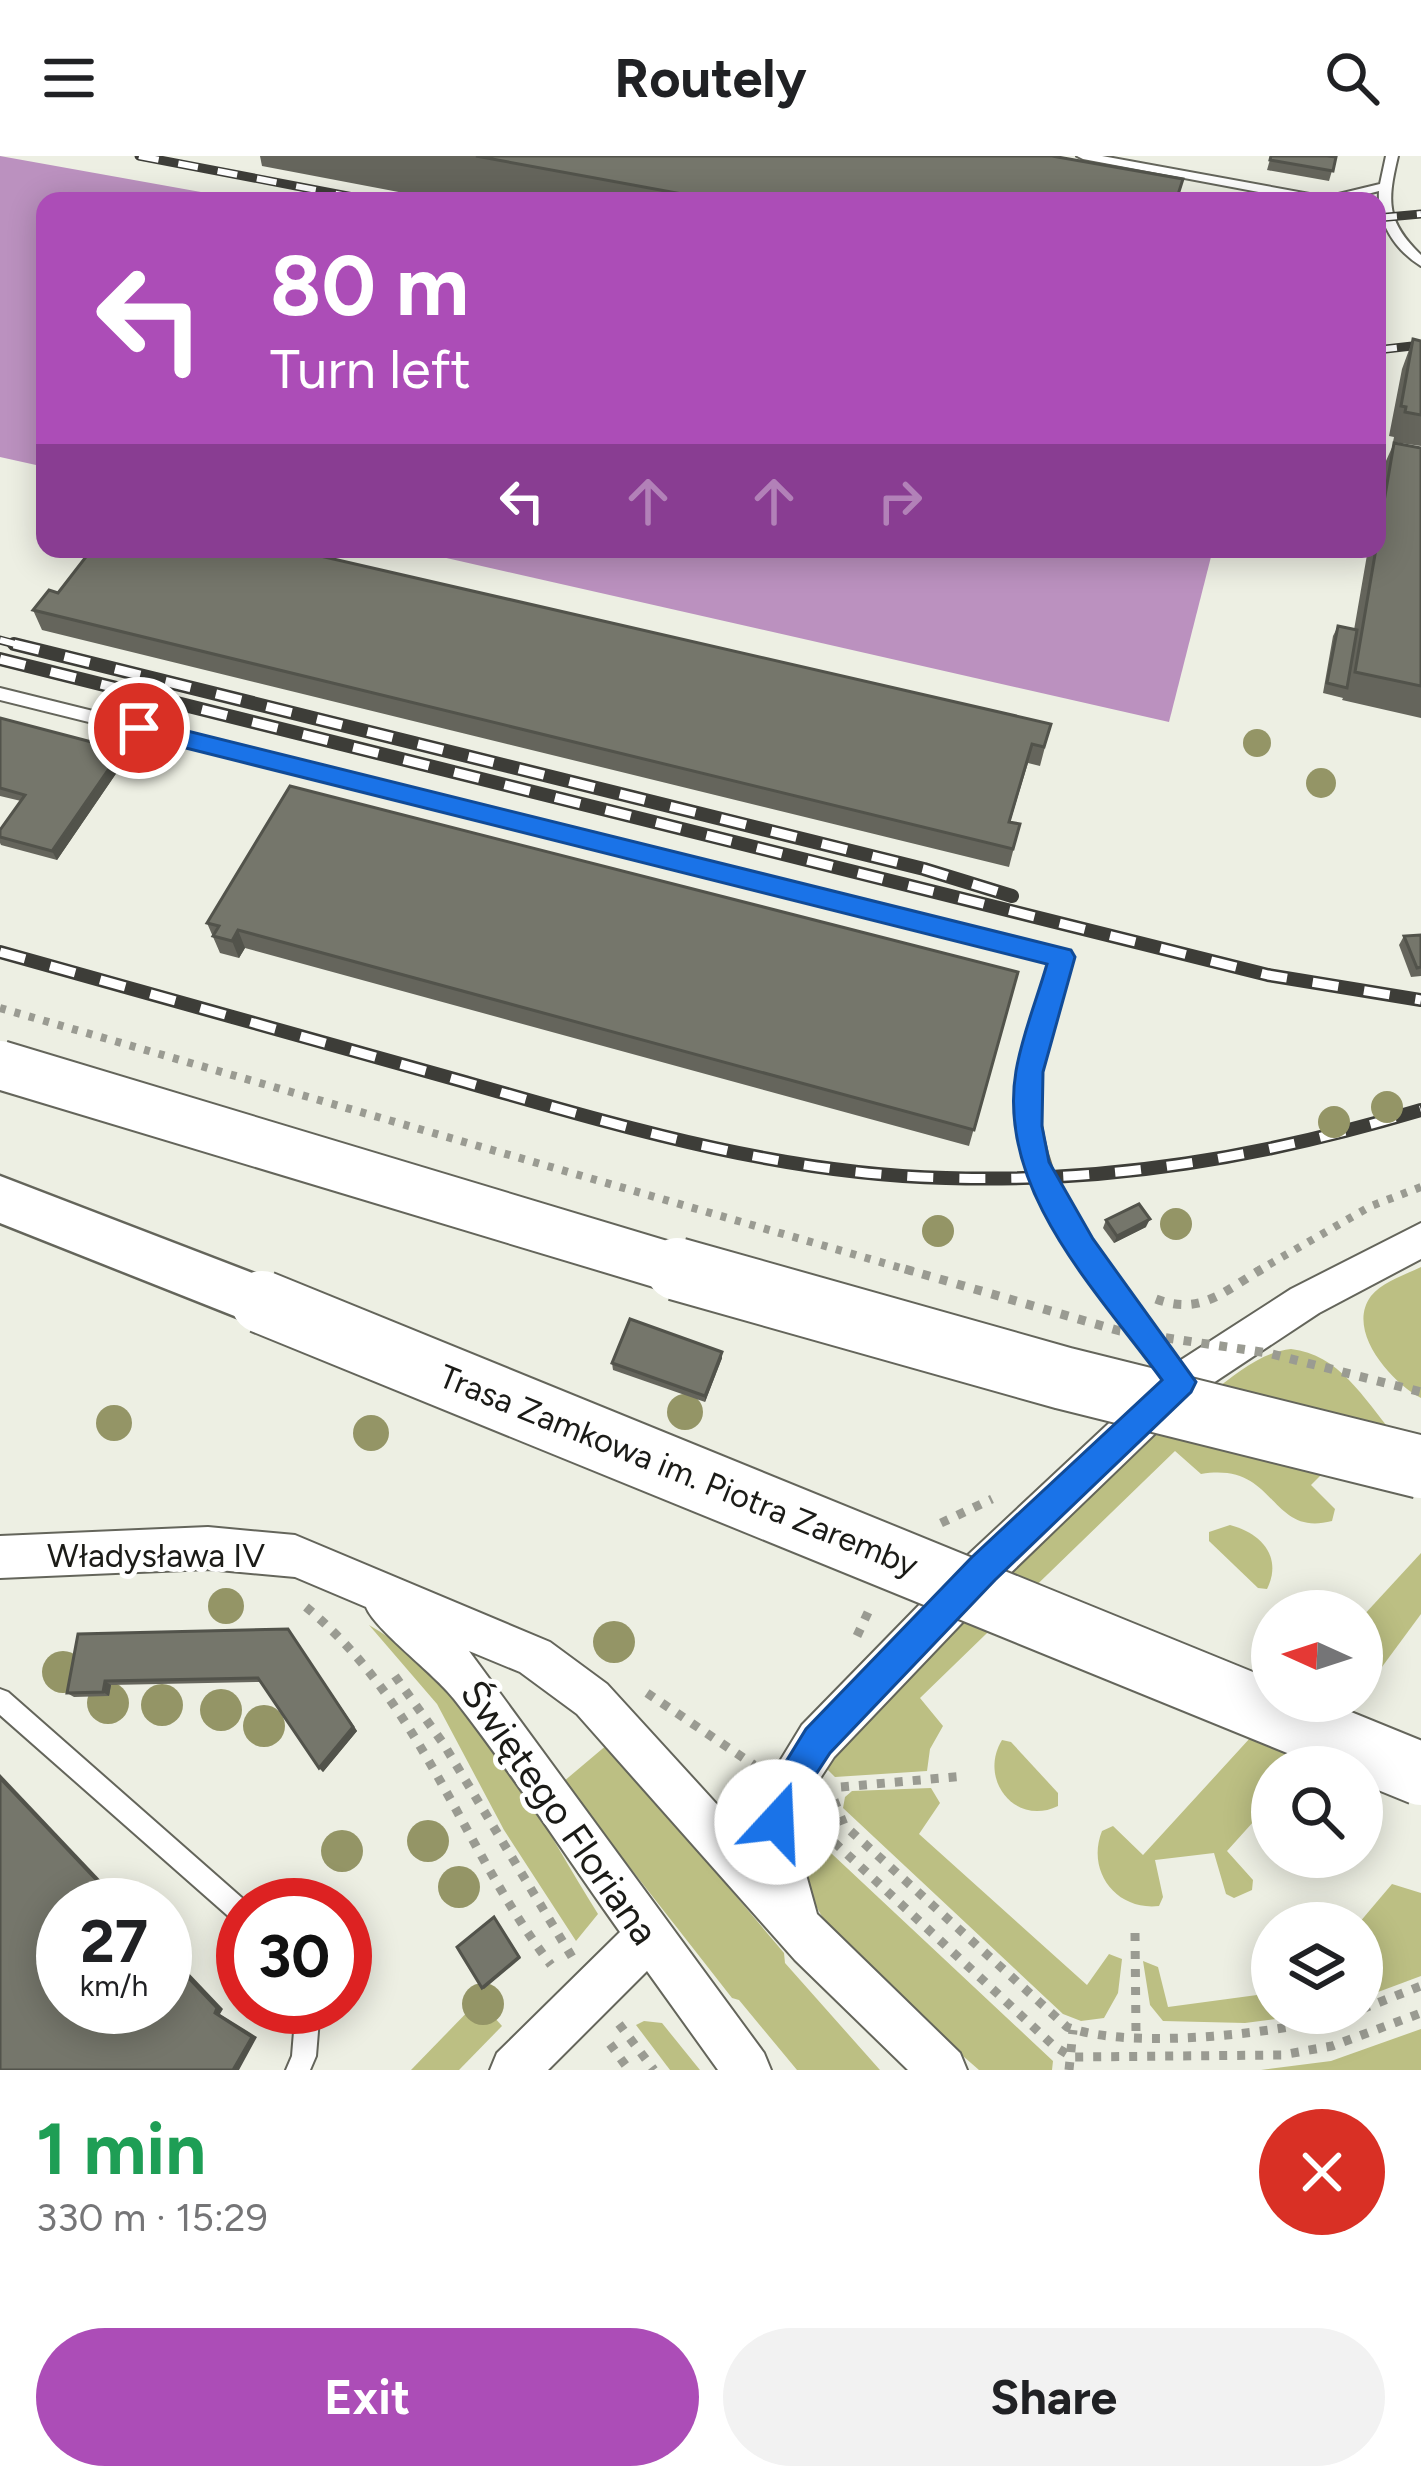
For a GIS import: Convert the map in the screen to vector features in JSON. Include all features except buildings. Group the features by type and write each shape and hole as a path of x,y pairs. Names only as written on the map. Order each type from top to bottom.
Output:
{"main road":[{"path":"0,1065 1006,1364 1421,1467"},
{"name":"Trasa Zamkowa im. Piotra Zaremby","path":"0,1199 691,1472 1421,1774"}],"street":[{"path":"812,1943 788,1901 777,1853 783,1794 818,1741 984,1569 1181,1382 1305,1301 1421,1240"},
{"name":"Władysława IV","path":"0,1557 208,1548 262,1551 330,1569"},
{"name":"Świętego Floriana","path":"330,1569 432,1642 470,1683 747,2070"},
{"name":"Świętego Floriana","path":"330,1569 501,1640 566,1677 592,1699 812,1943 943,2070"},
{"path":"514,2070 648,1937"}],"lane":[{"path":"1083,156 1277,192"},
{"path":"1385,192 1392,156"},
{"path":"1361,192 1385,186"},
{"path":"1386,221 1421,262"},
{"path":"0,694 1062,957 1030,1072 1028,1126 1036,1162 1064,1219 1181,1382"},
{"path":"0,1700 216,1890"},
{"path":"298,2070 306,2034"}],"path":[{"path":"0,1009 1120,1331 1268,1353 1421,1392"},
{"path":"1144,1289 1168,1306 1199,1305 1371,1206 1421,1187"},
{"path":"1089,1306 1110,1336"},
{"path":"927,1528 998,1494"},
{"path":"852,1644 876,1593"},
{"path":"294,1602 343,1638 410,1726 501,1892 551,1965"},
{"path":"381,1660 437,1732 509,1864 567,1950"},
{"path":"965,1776 848,1785 835,1794 834,1809 844,1825 1046,2012 1073,2030 1136,2034 1251,2030"},
{"path":"783,1794 1054,2046 1071,2056 1098,2065 1299,2052 1354,2039 1421,2013"},
{"path":"1135,1933 1136,2034"},
{"path":"1383,2001 1421,1986"},
{"path":"623,2030 654,2070"},
{"path":"1069,2070 1073,2030"},
{"path":"610,2044 629,2070"}],"green space":[{"path":"1421,1267 1421,1398 1397,1381 1375,1354 1364,1325 1364,1310 1376,1291"},
{"path":"1291,1349 1337,1369 1392,1432 1355,1441 1311,1485 1335,1509 1332,1521 1295,1519 1245,1478 1201,1474 1175,1451 920,1698 943,1726 930,1749 927,1771 835,1777 823,1765 1107,1476 1240,1371 1269,1354"},
{"path":"1230,1525 1251,1534 1266,1548 1272,1567 1267,1589 1258,1588 1209,1541 1209,1532"},
{"path":"1421,1553 1421,1614 1383,1666 1383,1594"},
{"path":"369,1625 442,1683 501,1755 598,1914 576,1941 504,1830 437,1704"},
{"path":"1265,1722 1347,1722 1336,1746 1251,1746 1251,1824 1227,1851 1253,1880 1252,1890 1234,1898 1226,1894 1214,1853 1155,1860 1163,1897 1159,1906 1130,1902 1102,1874 1098,1846 1102,1831 1113,1826 1143,1855"},
{"path":"1002,1740 1011,1742 1058,1793 1058,1806 1028,1810 1005,1796 995,1770"},
{"path":"608,1744 784,1953 785,1963 880,2070 797,2070 739,2000 732,1998 563,1782"},
{"path":"931,1788 940,1803 919,1834 1087,1985 1109,1954 1122,1959 1118,1993 1104,2018 1081,2021 1063,2014 843,1808 852,1791"},
{"path":"800,1824 1053,2061 1052,2070 979,2070 888,1993 833,1933 813,1900 802,1864"},
{"path":"1392,1884 1421,1893 1421,1976 1383,1990 1383,1902 1377,1902"},
{"path":"1143,1961 1158,1967 1168,2007 1251,1996 1251,2022 1163,2021 1150,2005"},
{"path":"479,2000 502,2026 459,2070 411,2070"},
{"path":"662,2023 700,2070 670,2070 636,2025"},
{"path":"1421,2029 1421,2070 1261,2070 1331,2061"}],"shaded area":[{"path":"0,156 201,192 36,192 36,465 0,457"},
{"path":"447,558 1211,558 1169,722"}],"railway":[{"path":"139,156 327,192"},
{"path":"1386,217 1421,214"},
{"path":"1386,349 1421,345"},
{"path":"0,640 24,647"},
{"path":"14,644 24,647"},
{"path":"24,647 924,869 1012,896"},
{"path":"0,659 1268,975 1421,1000"},
{"path":"0,952 643,1131 763,1158 884,1175 1067,1176 1186,1164 1304,1141 1421,1110"}],"route":[{"path":"139,728 1062,957 1030,1072 1028,1126 1036,1162 1048,1194 1083,1248 1181,1382 984,1569 818,1741 783,1794 777,1822"}]}
